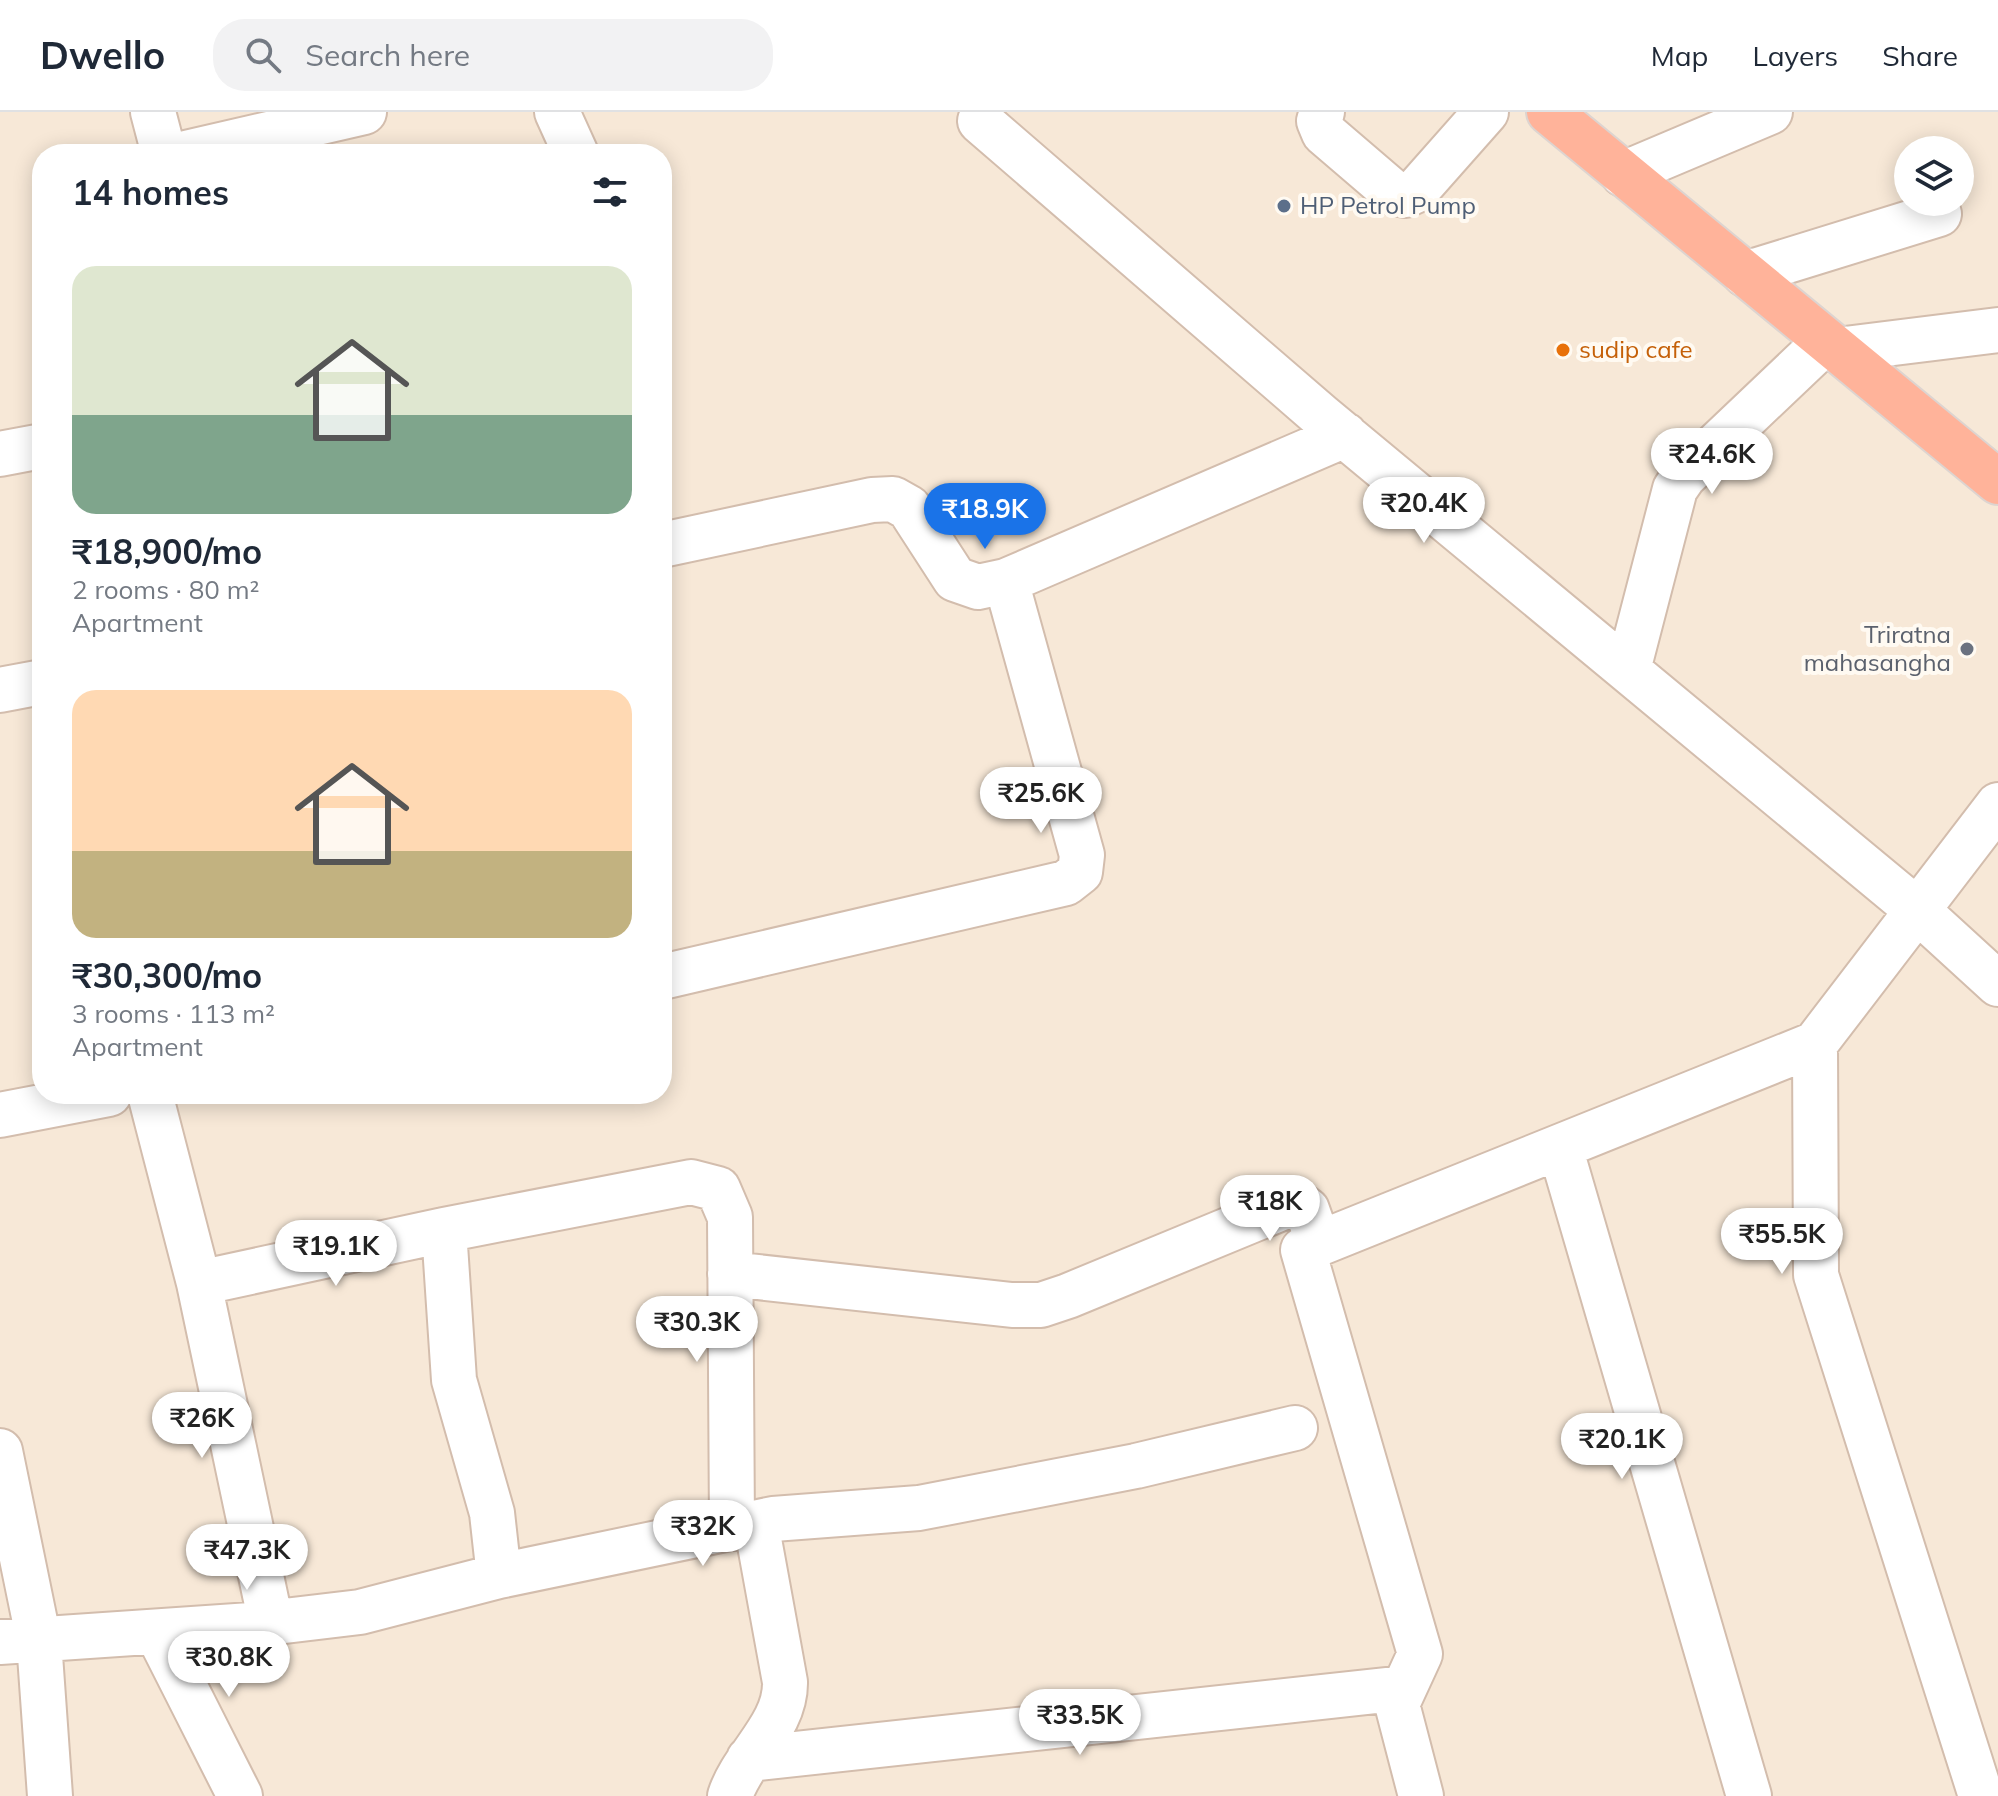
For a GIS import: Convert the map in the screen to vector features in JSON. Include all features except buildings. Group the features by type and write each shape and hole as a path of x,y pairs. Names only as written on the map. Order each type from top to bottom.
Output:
{"highway":[{"path":"1549,112 1998,482"}],"street":[{"path":"153,112 161,144"},
{"path":"225,144 364,112"},
{"path":"557,112 571,144"},
{"path":"1322,112 1319,121 1324,133 1394,193 1406,195 1417,190 1486,112"},
{"path":"1623,174 1770,112"},
{"path":"980,121 1345,435 1917,910 1998,984"},
{"path":"1745,274 1933,216"},
{"path":"1628,670 1675,489 1684,476 1832,346 1998,330"},
{"path":"672,543 872,500 893,499 909,508 955,579 978,587 1006,581 1345,435"},
{"path":"0,454 32,448"},
{"path":"672,975 1066,883 1080,872 1082,855 1006,581"},
{"path":"0,690 32,684"},
{"path":"1421,1796 1397,1704 1420,1654 1303,1250 1815,1044 1998,805"},
{"path":"1815,1044 1816,1275 1981,1796 1975,1796"},
{"path":"0,1115 57,1104"},
{"path":"153,1104 199,1283 271,1623"},
{"path":"1560,1147 1749,1796"},
{"path":"199,1283 444,1230 691,1182 718,1189 730,1217 730,1274 744,1525 785,1682 786,1699 739,1777"},
{"path":"730,1274 1012,1305 1041,1305 1296,1202 1307,1210 1319,1244"},
{"path":"444,1230 454,1380 492,1513 499,1576"},
{"path":"20,1642 271,1623 360,1612 499,1576 773,1519 919,1508 1136,1466 1295,1428"},
{"path":"0,1451 20,1642 50,1796"},
{"path":"157,1632 240,1796"},
{"path":"739,1777 1404,1688"}],"shaded area":[{"path":"0,112 1998,112 1998,1796 0,1796"}],"place":[{"name":"HP Petrol Pump","path":"1284,206"},
{"name":"sudip cafe","path":"1563,350"},
{"name":"Triratna mahasangha","path":"1967,649"}]}
